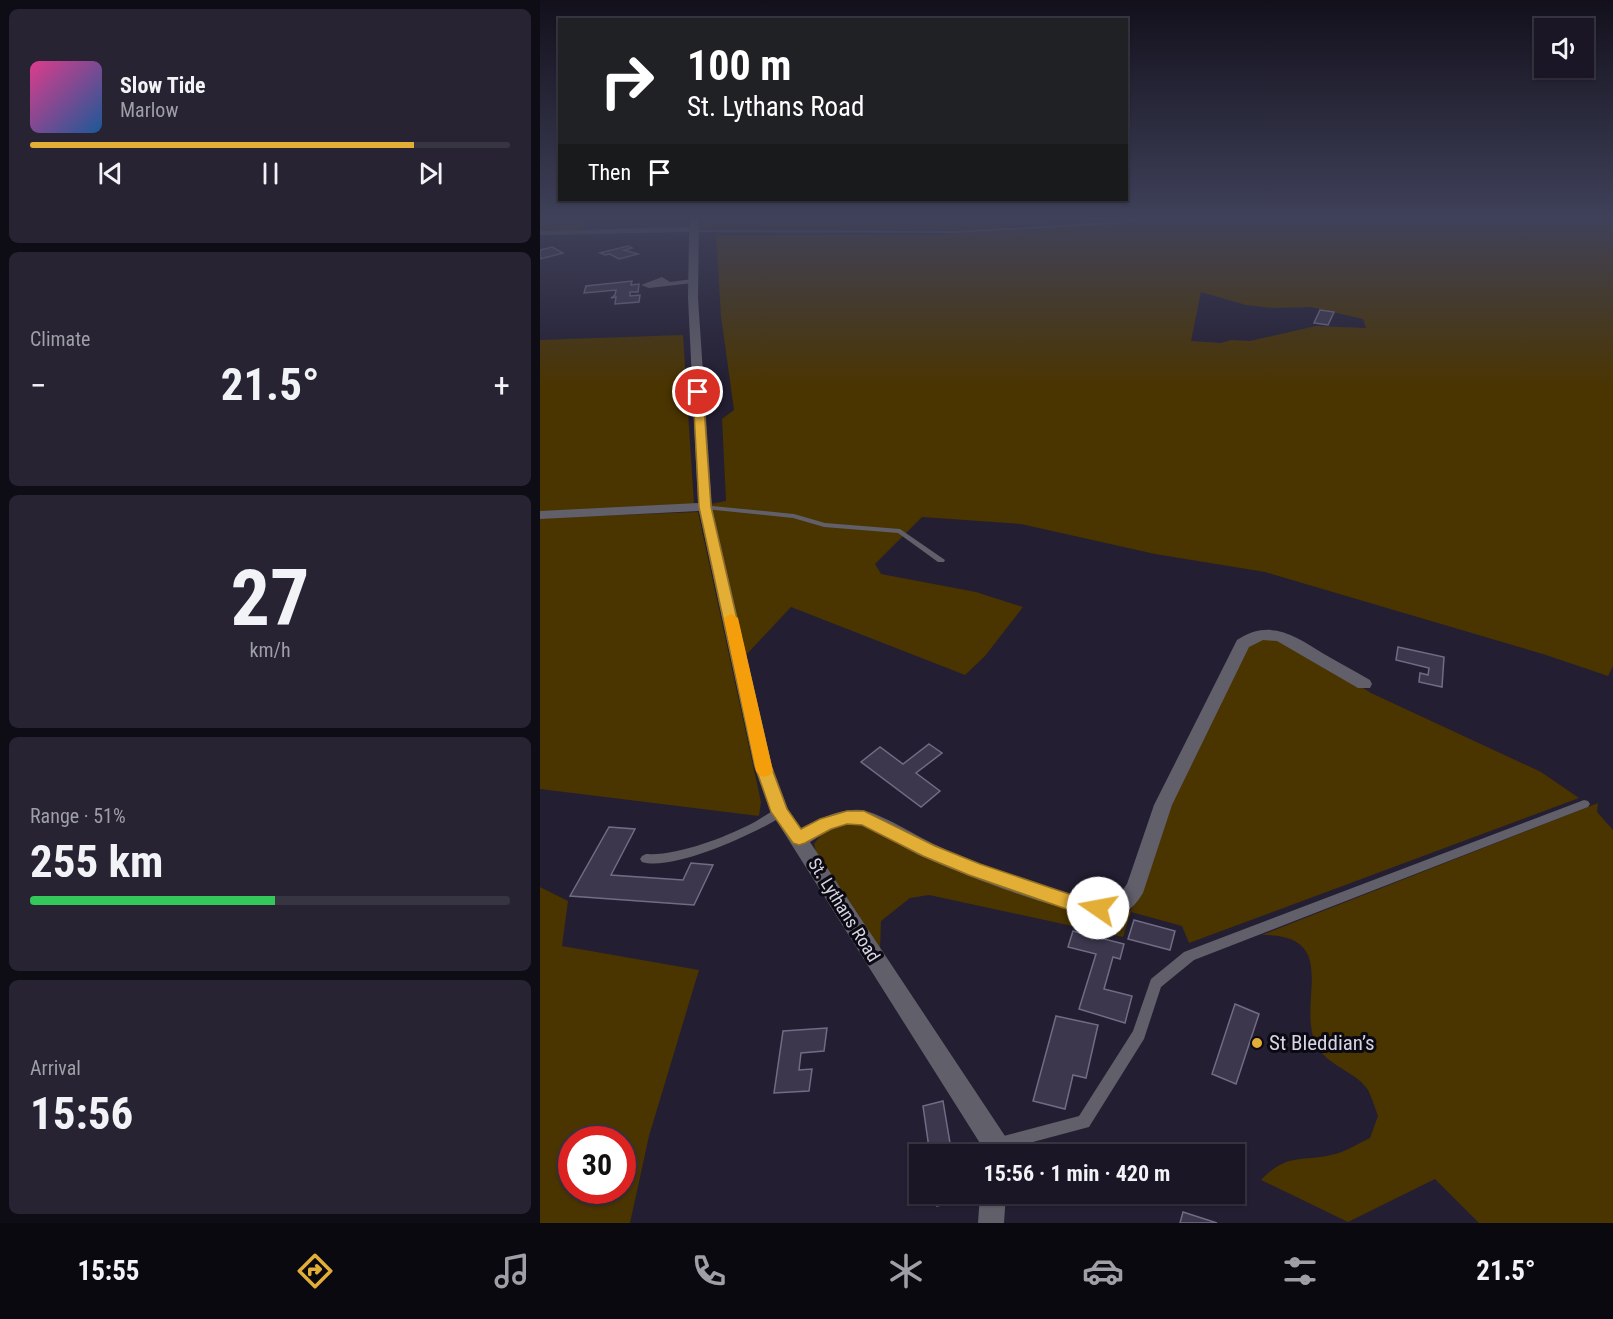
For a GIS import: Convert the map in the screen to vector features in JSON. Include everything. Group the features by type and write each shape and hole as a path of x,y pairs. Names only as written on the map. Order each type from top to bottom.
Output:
{"street":[{"name":"St. Lythans Road","path":"693,275 705,507 763,766 780,812 799,838 991,1144"},
{"path":"540,514 705,507"},
{"path":"799,838 826,824 847,818 864,818 929,851 975,869 1075,904 1098,908 1115,907 1128,900 1136,887 1163,805 1235,658 1251,637 1268,634 1290,639 1364,684"},
{"path":"991,1223 992,1204"}],"lane":[{"path":"669,284 693,281"},
{"path":"705,507 794,516 824,525 900,531 940,560"},
{"path":"1014,1144 1084,1122 1139,1034 1156,983 1189,956 1584,804"},
{"path":"646,859 677,857 734,838 757,828 780,812"}],"shaded area":[{"path":"718,275 1613,275 1613,666 1608,676 1546,655 1265,572 1155,554 1021,524 922,517 875,564 881,574 976,592 1023,607 985,656 965,675 791,607 746,655 710,504 726,501 722,419 734,410 721,316","holes":["1201,292 1246,305 1272,308 1311,307 1363,319 1366,328 1316,326 1250,341 1231,340 1221,343 1191,341"]},
{"path":"683,335 694,504 540,512 540,340"},
{"path":"698,512 761,802 759,816 540,789 540,518"},
{"path":"1272,637 1335,670 1371,693 1541,772 1579,798 1189,943 1182,926 1131,912 1123,937 929,895 910,898 881,921 880,950 816,853 814,844 828,829 845,823 858,822 1108,913 1130,911 1143,889 1159,824 1247,644"},
{"path":"1598,803 1597,812 1613,830 1613,1223 1479,1223 1435,1179 1348,1222 1261,1180 1288,1161 1335,1154 1370,1138 1378,1116 1364,1084 1326,1057 1313,1035 1310,1017 1312,978 1310,961 1303,947 1288,938 1262,935"},
{"path":"540,887 568,901 562,946 699,970 649,1136 636,1196 636,1126 558,1126 558,1204 634,1204 630,1223 540,1223"}],"building":[{"path":"632,281 631,285 639,284 638,292 630,292 630,296 640,295 639,302 615,304 616,297 611,298 615,295 616,290 584,293 586,286"},
{"path":"1320,310 1334,312 1328,325 1314,323"},
{"path":"1398,647 1444,657 1442,687 1419,682 1420,673 1428,675 1429,668 1396,660"},
{"path":"929,744 942,753 916,773 940,791 921,807 861,762 880,747 903,764"},
{"path":"609,827 635,829 611,875 683,880 691,863 713,865 694,905 570,896"},
{"path":"1134,920 1175,931 1170,950 1128,939"},
{"path":"1073,931 1124,944 1120,959 1113,957 1104,989 1132,996 1125,1023 1079,1009 1096,954 1068,947"},
{"path":"1235,1004 1259,1014 1236,1084 1212,1074"},
{"path":"1056,1016 1098,1025 1086,1078 1073,1075 1065,1109 1033,1101"},
{"path":"827,1028 824,1051 801,1053 799,1070 812,1069 809,1091 774,1093 783,1031"},
{"path":"943,1101 950,1144 928,1144 923,1106"},
{"path":"1183,1212 1217,1223 1180,1223"}],"slow traffic":[{"path":"731,618 764,771"}],"place":[{"name":"St Bleddian’s","path":"1257,1043"}],"route":[{"path":"698,392 705,507 763,766 780,812 799,838 826,824 847,818 864,818 876,822 929,851 975,869 1075,904 1098,908"}]}
